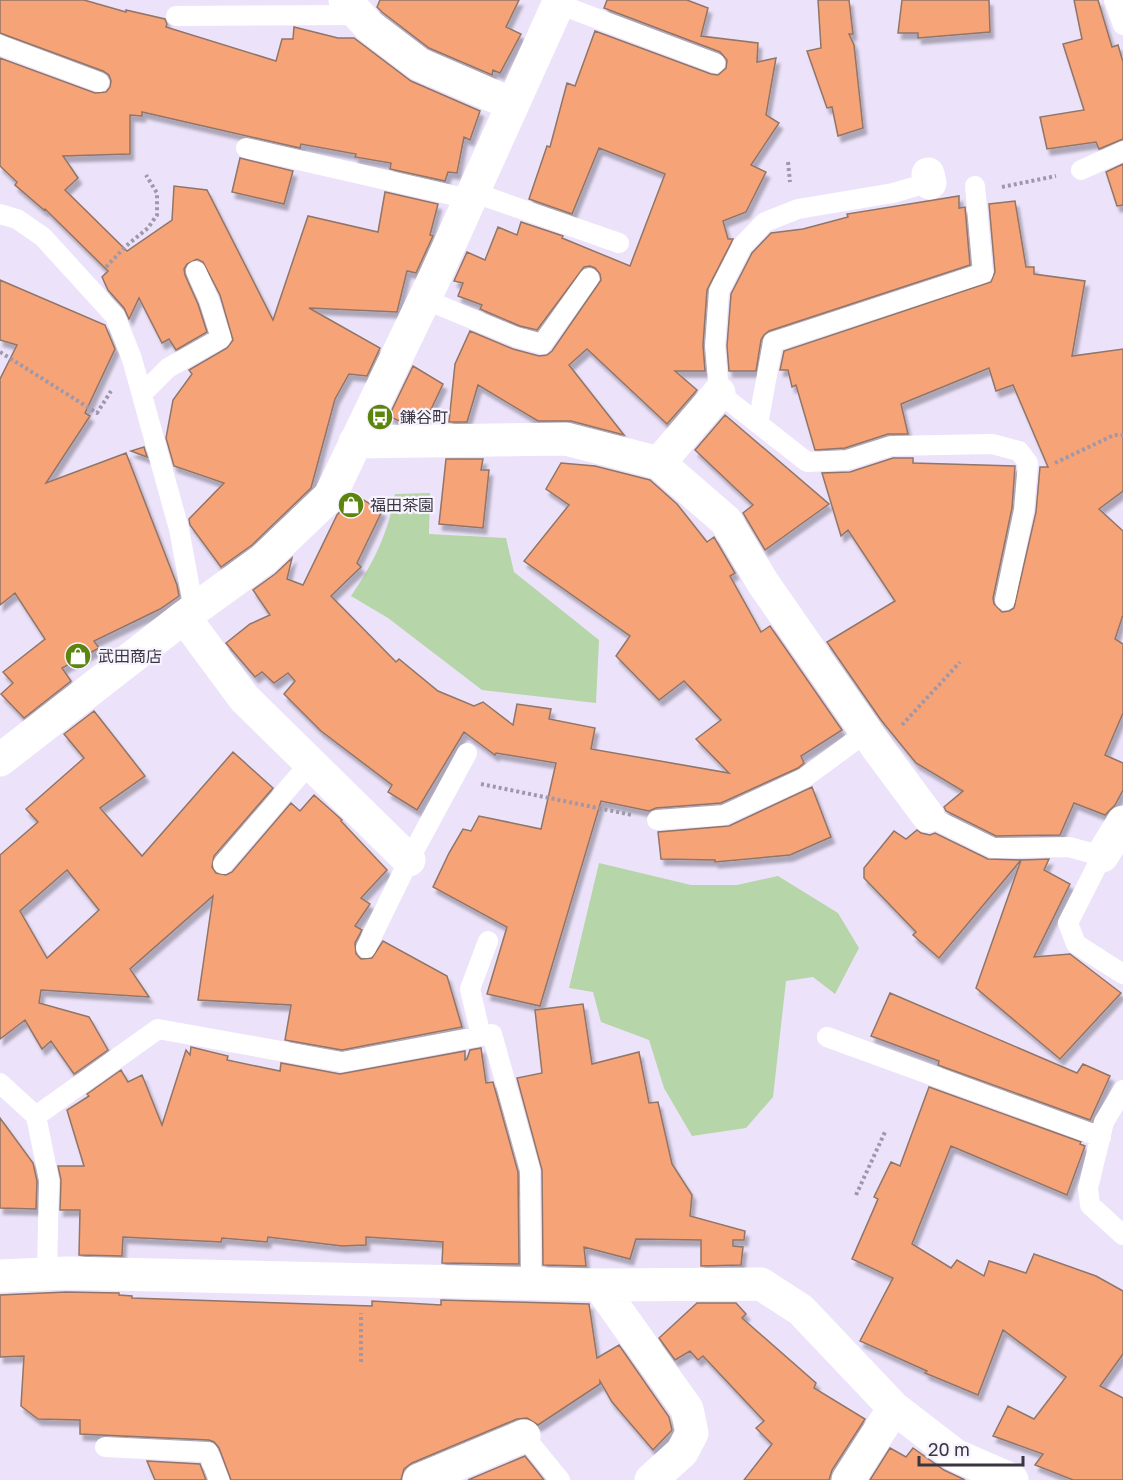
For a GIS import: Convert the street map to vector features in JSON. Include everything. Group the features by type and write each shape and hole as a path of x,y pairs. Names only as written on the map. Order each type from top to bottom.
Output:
{"street":[{"path":"7,742 264,559 330,495 424,299 559,2"},
{"path":"352,8 369,27 419,64 512,104"},
{"path":"659,463 719,393"},
{"path":"355,442 566,439 659,463 726,521 763,583 928,816"},
{"path":"189,614 244,698 409,860"},
{"path":"1102,856 1123,822"},
{"path":"0,1276 47,1274 599,1285 761,1284 801,1310 894,1408 955,1455 1012,1480"},
{"path":"599,1285 687,1409 692,1433 681,1452 651,1480"},
{"path":"848,1480 894,1408"},
{"path":"419,1480 524,1436"}],"lane":[{"path":"1114,0 1123,25"},
{"path":"559,2 715,63"},
{"path":"176,16 352,8"},
{"path":"0,45 99,82"},
{"path":"246,148 471,196 620,243"},
{"path":"1081,170 1123,151"},
{"path":"931,179 893,193 798,209 765,222 742,246 719,291 715,346 719,393 807,462 847,460 891,446 992,444 1019,451 1028,463 1024,510 1005,600"},
{"path":"758,424 773,342 983,273 975,186"},
{"path":"0,214 17,219 43,237 115,316 132,358 179,529 189,614"},
{"path":"142,394 168,368 221,338 209,300 196,271"},
{"path":"424,299 516,337 542,344 590,278"},
{"path":"657,820 724,814 804,778 873,740"},
{"path":"366,948 409,860 467,753"},
{"path":"223,864 310,763"},
{"path":"928,816 993,848 1069,847 1102,856 1068,923 1076,944 1123,974"},
{"path":"481,1036 471,990 488,940"},
{"path":"36,1116 158,1029 342,1062 492,1034 530,1170 531,1283"},
{"path":"828,1037 1101,1137"},
{"path":"0,1083 36,1116 49,1180 47,1274"},
{"path":"1123,1090 1104,1122 1088,1188 1090,1205 1123,1235"},
{"path":"524,1436 560,1480"},
{"path":"105,1447 208,1452 219,1480"}],"path":[{"path":"975,186 992,189 1081,170"},
{"path":"88,284 126,246 148,228 157,215 157,193 146,175"},
{"path":"0,352 98,413 108,397"},
{"path":"1054,463 1114,435 1123,435"},
{"path":"873,740 960,662"},
{"path":"454,778 657,820"},
{"path":"856,1195 885,1132"},
{"path":"361,1362 362,1279"}],"green space":[{"path":"430,493 429,534 506,538 514,572 599,640 596,703 482,690 388,618 351,596 379,548 395,494"},
{"path":"599,863 691,885 737,885 778,876 838,913 859,948 835,994 813,977 786,981 773,1097 746,1128 692,1136 664,1088 649,1040 601,1022 593,992 569,988"}],"building":[{"path":"0,0 84,0 126,12 126,10 165,19 166,27 276,61 282,39 293,39 294,27 338,38 354,38 411,81 480,111 470,140 464,137 457,173 448,172 445,181 390,169 391,163 355,157 356,154 301,144 300,148 142,112 142,116 130,115 130,154 63,156 78,178 65,190 127,251 172,220 174,186 207,190 273,320 308,216 378,232 385,192 438,204 430,235 433,236 416,273 407,271 397,312 309,308 380,348 367,376 349,374 335,399 311,488 252,545 221,567 190,525 189,519 224,483 174,466 166,438 173,400 192,374 189,370 227,348 233,340 220,295 203,262 197,259 187,264 184,269 185,275 207,332 176,350 169,339 162,343 139,298 129,319 124,308 108,290 102,277 108,271 45,209 15,185 17,182 0,166 0,58 95,93 106,92 111,81 109,75 103,71 0,33"},
{"path":"380,0 519,0 506,27 521,34 500,73 493,70 492,75 429,48 382,12 377,7"},
{"path":"607,0 687,0 708,8 701,36 758,43 757,62 776,58 766,115 779,123 751,165 766,172 746,212 723,221 728,239 733,239 707,290 703,345 705,371 675,371 697,390 667,424 587,349 569,365 624,435 571,421 538,421 478,385 467,422 449,422 455,364 470,331 513,349 539,356 547,355 601,280 595,268 584,267 537,330 520,326 480,309 482,305 458,296 463,283 454,281 467,252 485,260 498,227 517,235 521,222 563,236 562,238 630,266 665,174 599,148 572,214 529,199 547,146 550,147 567,83 575,86 595,31 711,74 718,75 726,68 727,60 720,52 604,8"},
{"path":"818,0 849,0 853,34 849,34 854,45 863,128 838,136 832,107 827,108 807,51 821,48"},
{"path":"902,0 989,0 990,32 918,38 918,33 898,33"},
{"path":"1074,0 1098,0 1112,47 1118,45 1123,62 1123,139 1099,149 1096,142 1047,149 1040,117 1084,110 1063,44 1082,39"},
{"path":"240,158 293,171 284,204 232,192"},
{"path":"1123,164 1123,205 1117,206 1106,172"},
{"path":"959,196 959,208 965,207 970,265 769,331 761,340 756,371 729,371 727,346 731,294 752,253 771,233 803,229 848,217 847,214"},
{"path":"1015,201 1026,267 1034,267 1034,274 1085,281 1072,356 1123,349 1123,491 1099,509 1123,531 1123,615 1115,639 1123,644 1123,713 1105,755 1123,763 1123,790 1115,805 1105,815 1074,803 1060,835 996,836 946,811 944,807 963,791 916,763 881,720 827,642 895,601 848,530 841,536 822,473 850,472 893,458 913,458 913,463 1015,466 1012,508 993,598 994,604 1002,612 1014,608 1036,512 1040,467 1048,467 1013,385 996,391 989,368 901,404 908,434 888,434 845,448 815,450 796,385 792,387 788,370 780,370 784,351 991,282 995,272 989,204"},
{"path":"0,280 105,325 115,349 85,413 90,416 46,483 126,453 177,585 179,596 160,609 94,641 99,648 62,668 71,681 24,718 1,694 13,683 3,672 45,639 15,593 0,605 0,379 17,345 0,340"},
{"path":"413,366 443,384 425,422 403,423 389,416"},
{"path":"725,415 829,504 765,550 743,513 753,505 695,450"},
{"path":"144,447 147,457 131,451"},
{"path":"446,459 483,459 481,470 489,470 483,528 439,524"},
{"path":"561,463 595,466 650,480 677,504 707,542 714,537 735,573 730,576 761,632 770,626 842,730 801,756 804,763 798,768 721,803 656,808 649,811 601,801 540,1006 487,994 507,927 433,887 463,829 471,831 479,816 541,829 556,763 496,753 495,755 464,732 417,810 388,792 392,785 321,731 284,694 295,681 288,673 274,683 262,672 255,677 226,643 250,624 270,615 253,590 292,558 287,579 303,585 337,515 347,504 352,493 382,511 357,563 361,567 331,596 396,662 399,659 438,691 474,706 483,702 513,725 517,704 551,709 549,719 595,728 591,749 729,773 696,739 721,720 684,681 659,700 616,656 630,636 524,561 569,505 546,489"},
{"path":"94,711 145,776 100,808 142,856 233,752 273,788 214,856 212,867 216,873 226,875 232,872 291,803 300,811 314,795 342,820 387,870 361,898 370,904 355,926 362,930 355,943 356,954 361,959 372,958 383,941 447,976 462,1027 342,1050 285,1040 291,1005 198,1000 213,896 130,969 149,997 41,990 39,1003 89,1017 108,1050 74,1074 51,1041 42,1049 25,1020 0,1039 0,855 38,822 26,809 84,758 64,734","holes":["67,870 99,910 47,958 20,911"]},
{"path":"812,787 831,837 790,855 715,862 715,860 661,859 658,832 729,826"},
{"path":"917,830 930,835 935,833 988,859 1021,860 939,958 913,935 916,932 864,878 864,868 894,831 906,839"},
{"path":"1049,859 1044,870 1070,884 1034,957 1070,954 1121,993 1060,1059 976,988 1021,860"},
{"path":"890,993 1077,1073 1083,1064 1110,1076 1090,1120 938,1065 939,1061 871,1036"},
{"path":"583,1004 592,1064 639,1052 649,1103 658,1102 672,1164 692,1195 690,1216 745,1231 744,1240 733,1240 733,1246 743,1247 741,1265 701,1266 701,1240 636,1239 630,1259 584,1247 586,1266 543,1265 542,1170 517,1078 542,1073 535,1010"},
{"path":"191,1047 228,1056 227,1060 280,1071 281,1063 340,1074 465,1051 465,1060 470,1050 481,1048 486,1083 493,1082 518,1172 519,1264 442,1263 443,1242 366,1237 366,1245 342,1246 268,1237 267,1242 222,1238 221,1242 123,1237 122,1256 79,1255 80,1210 60,1210 61,1180 58,1166 84,1166 67,1110 89,1096 87,1094 121,1070 128,1082 142,1075 162,1125 186,1050 190,1055"},
{"path":"929,1087 1081,1142 1080,1144 1085,1146 1067,1195 951,1146 912,1244 951,1268 957,1260 984,1276 989,1261 1026,1273 1034,1254 1096,1276 1123,1291 1123,1354 1100,1386 1123,1398 1123,1480 1073,1480 1035,1465 1043,1454 993,1436 1008,1406 1034,1419 1066,1377 1003,1330 978,1395 925,1373 927,1371 860,1341 893,1278 852,1259 878,1199 874,1197 891,1162 900,1166"},
{"path":"0,1118 33,1163 37,1181 36,1209 0,1208"},
{"path":"66,1292 119,1293 119,1295 132,1296 132,1298 372,1306 372,1301 441,1305 441,1300 589,1304 597,1358 619,1345 669,1417 672,1430 653,1450 612,1402 600,1381 600,1384 538,1425 527,1418 517,1419 412,1463 404,1469 401,1480 231,1480 219,1448 209,1440 80,1434 80,1420 38,1419 21,1406 24,1356 0,1357 0,1295"},
{"path":"697,1303 736,1303 746,1314 742,1318 816,1383 814,1388 865,1419 832,1470 829,1480 744,1480 772,1444 756,1428 764,1421 703,1356 698,1360 690,1351 675,1360 659,1338"},
{"path":"890,1448 906,1457 913,1448 944,1470 965,1480 870,1480"},
{"path":"525,1456 544,1480 468,1480"},
{"path":"147,1461 200,1464 206,1480 155,1480"}],"place":[{"name":"鎌谷町","path":"380,417"},
{"name":"福田茶園","path":"351,505"},
{"name":"武田商店","path":"78,656"}]}
